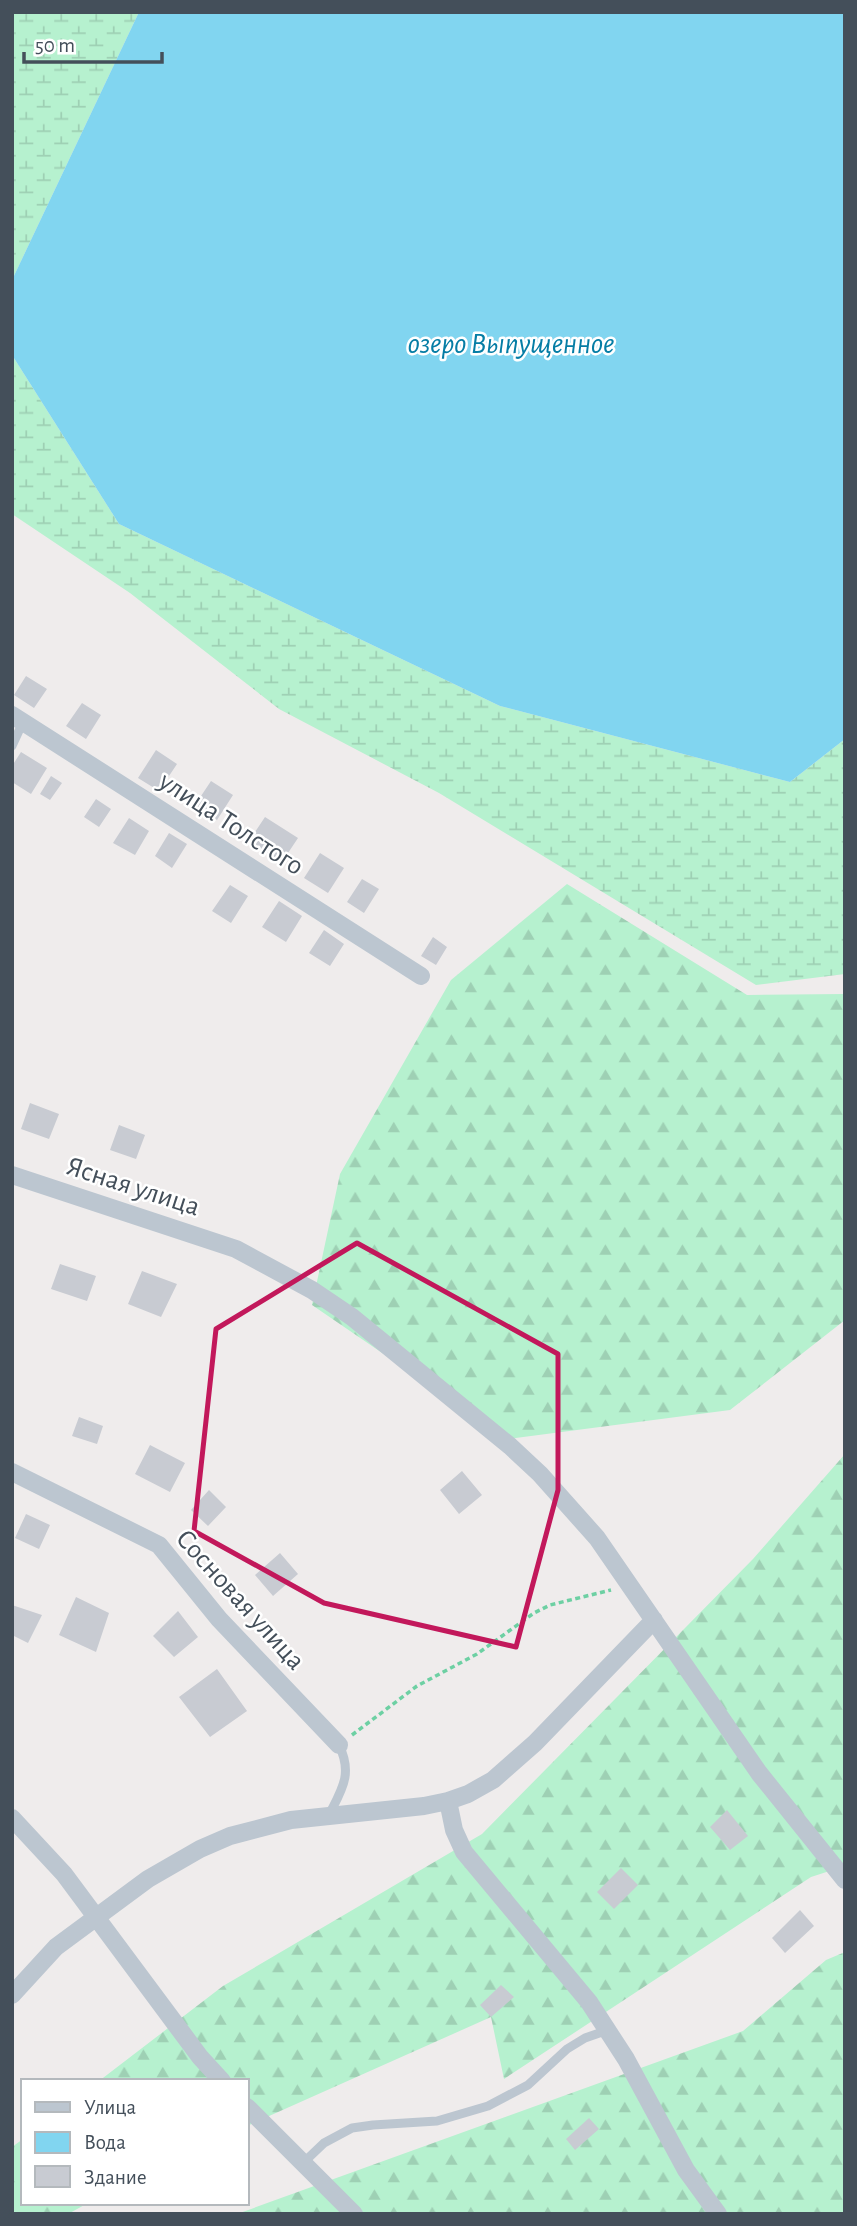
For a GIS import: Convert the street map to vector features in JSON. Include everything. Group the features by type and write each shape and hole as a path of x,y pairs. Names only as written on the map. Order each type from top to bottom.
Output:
{"street":[{"name":"улица Толстого","path":"18,719 421,976"},
{"name":"Ясная улица","path":"12,1175 236,1248 313,1290 352,1317 510,1446 569,1505 597,1538 759,1773 845,1880"},
{"name":"Сосновая улица","path":"12,1472 159,1545 219,1619 339,1745"},
{"path":"12,1995 56,1947 173,1863 200,1849 261,1826 448,1801 468,1794 493,1780 535,1743 654,1620"},
{"path":"448,1801 454,1830 464,1852 567,1974 608,2030 686,2170 719,2214"},
{"path":"12,1818 64,1874 200,2057 220,2079"},
{"path":"248,2108 354,2214"}],"lane":[{"path":"12,746 18,719"},
{"path":"329,1815 341,1792 346,1772 345,1758 339,1745"},
{"path":"303,2163 324,2143 352,2128 373,2124 437,2121 488,2106 528,2085 567,2049 585,2038 608,2030"}],"path":[{"path":"339,1745 417,1686 468,1660 534,1613 550,1605 601,1594 630,1584"}],"highlighted area":[{"path":"357,1243 558,1354 558,1490 516,1647 324,1603 194,1531 216,1329"}],"green space":[{"path":"12,12 139,12 12,280"},
{"path":"12,355 119,524 500,706 790,782 845,739 845,974 756,985 439,793 279,709 130,593 12,514"},
{"path":"567,884 747,995 845,994 845,1320 730,1410 508,1439 312,1305 340,1174 451,980"},
{"path":"845,1454 845,1866 811,1877 504,2079 491,2017 248,2126 248,2079 102,2079 223,1986 482,1834 753,1559"},
{"path":"845,1952 845,2214 237,2214 743,2031 826,1960"},
{"path":"21,2140 21,2205 84,2205 68,2214 12,2214 12,2147"}],"water":[{"name":"озеро Выпущенное","path":"139,12 845,12 845,739 790,782 500,706 119,524 12,355 12,280"}],"building":[{"path":"26,676 47,689 34,708 14,695"},
{"path":"82,703 101,715 86,739 66,726"},
{"path":"156,750 177,764 159,791 138,778"},
{"path":"21,752 47,768 31,794 12,782 12,766"},
{"path":"51,776 62,783 50,800 40,794"},
{"path":"211,781 233,795 217,820 195,805"},
{"path":"96,799 111,809 99,827 84,817"},
{"path":"265,817 298,838 282,862 249,841"},
{"path":"129,818 149,831 135,855 113,843"},
{"path":"169,833 187,844 172,868 155,856"},
{"path":"320,853 344,868 328,893 304,878"},
{"path":"362,879 379,889 364,913 347,902"},
{"path":"230,885 248,896 231,923 212,911"},
{"path":"279,901 302,916 286,942 262,927"},
{"path":"324,930 344,944 330,966 309,953"},
{"path":"433,937 447,947 436,965 421,956"},
{"path":"30,1103 59,1114 49,1139 21,1129"},
{"path":"119,1125 145,1135 136,1159 110,1150"},
{"path":"60,1264 96,1276 87,1301 51,1289"},
{"path":"142,1271 177,1284 161,1317 128,1304"},
{"path":"79,1417 103,1426 97,1444 72,1436"},
{"path":"150,1445 185,1463 170,1492 135,1474"},
{"path":"462,1471 482,1495 459,1514 440,1490"},
{"path":"209,1490 226,1507 208,1526 191,1510"},
{"path":"26,1514 50,1525 39,1549 15,1538"},
{"path":"280,1553 298,1574 273,1596 255,1575"},
{"path":"76,1597 109,1613 96,1652 59,1635"},
{"path":"12,1605 42,1615 28,1643 12,1635"},
{"path":"178,1611 198,1637 174,1657 153,1636"},
{"path":"217,1669 247,1711 210,1737 179,1697"},
{"path":"727,1810 748,1836 730,1850 710,1827"},
{"path":"621,1868 638,1885 614,1909 597,1892"},
{"path":"800,1910 814,1926 785,1953 772,1938"},
{"path":"501,1985 514,1997 491,2017 480,2005"},
{"path":"589,2118 599,2129 575,2150 566,2139"}]}
